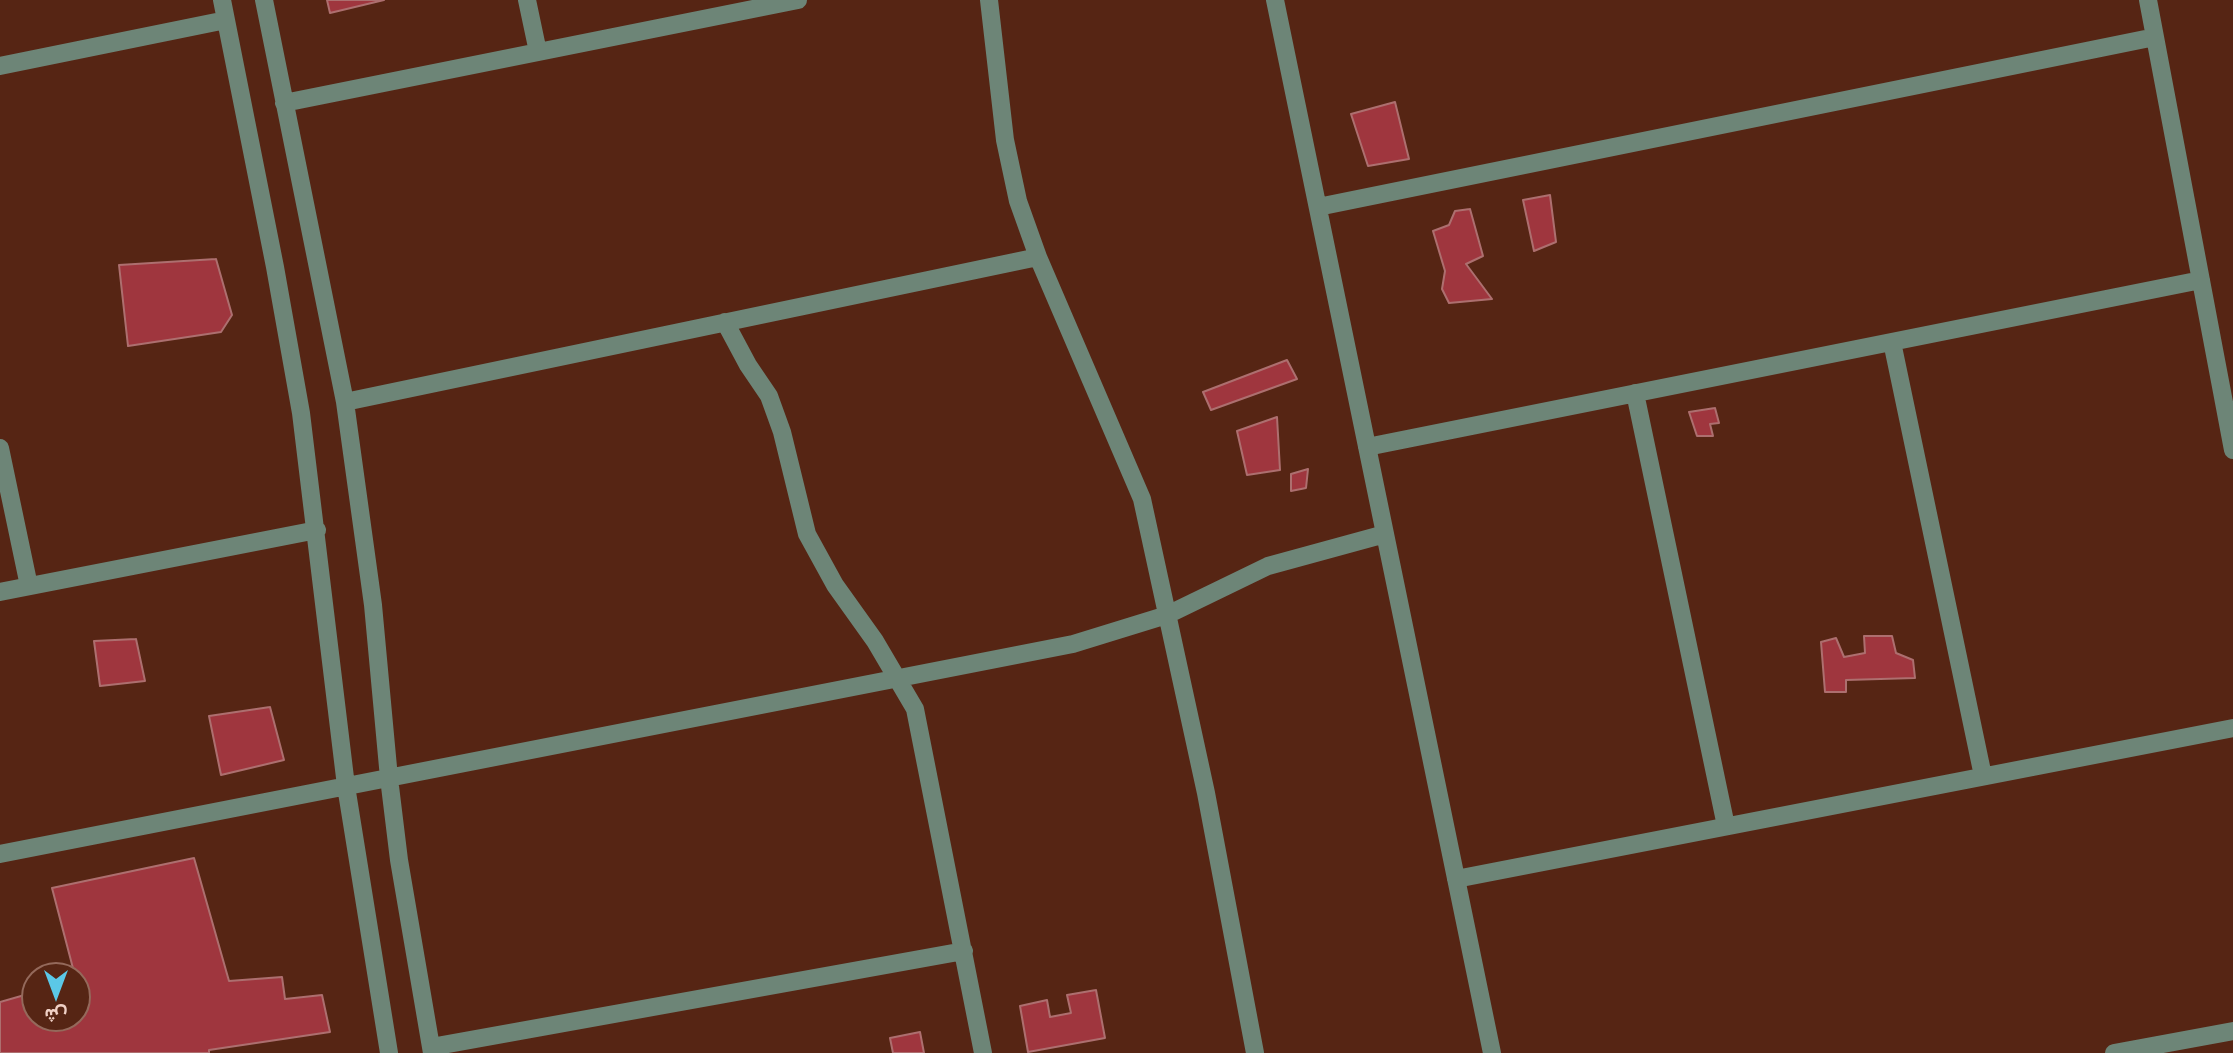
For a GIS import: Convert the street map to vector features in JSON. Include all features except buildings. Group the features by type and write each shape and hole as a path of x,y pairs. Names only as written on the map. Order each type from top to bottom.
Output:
{"street":[{"path":"222,0 278,281 301,413 346,786 389,1053"},
{"path":"264,0 345,402 373,606 388,778 407,914 431,1050 964,951"},
{"path":"527,0 538,52"},
{"path":"284,103 797,0"},
{"path":"989,0 1005,140 1017,201 1038,257 1142,499 1206,793 1255,1053"},
{"path":"1275,0 1492,1053"},
{"path":"2148,0 2233,450"},
{"path":"0,66 226,20"},
{"path":"1318,207 2155,37"},
{"path":"345,402 1038,257"},
{"path":"1367,447 2201,280"},
{"path":"725,322 748,365 769,396 782,432 807,534 835,585 875,641 915,709 983,1053"},
{"path":"1892,342 1983,776"},
{"path":"1635,393 1726,826"},
{"path":"0,448 29,586"},
{"path":"0,592 317,530"},
{"path":"0,854 1073,644 1167,615 1203,595 1268,566 1385,534"},
{"path":"1456,879 2233,728"},
{"path":"2115,1053 2233,1031"}]}
